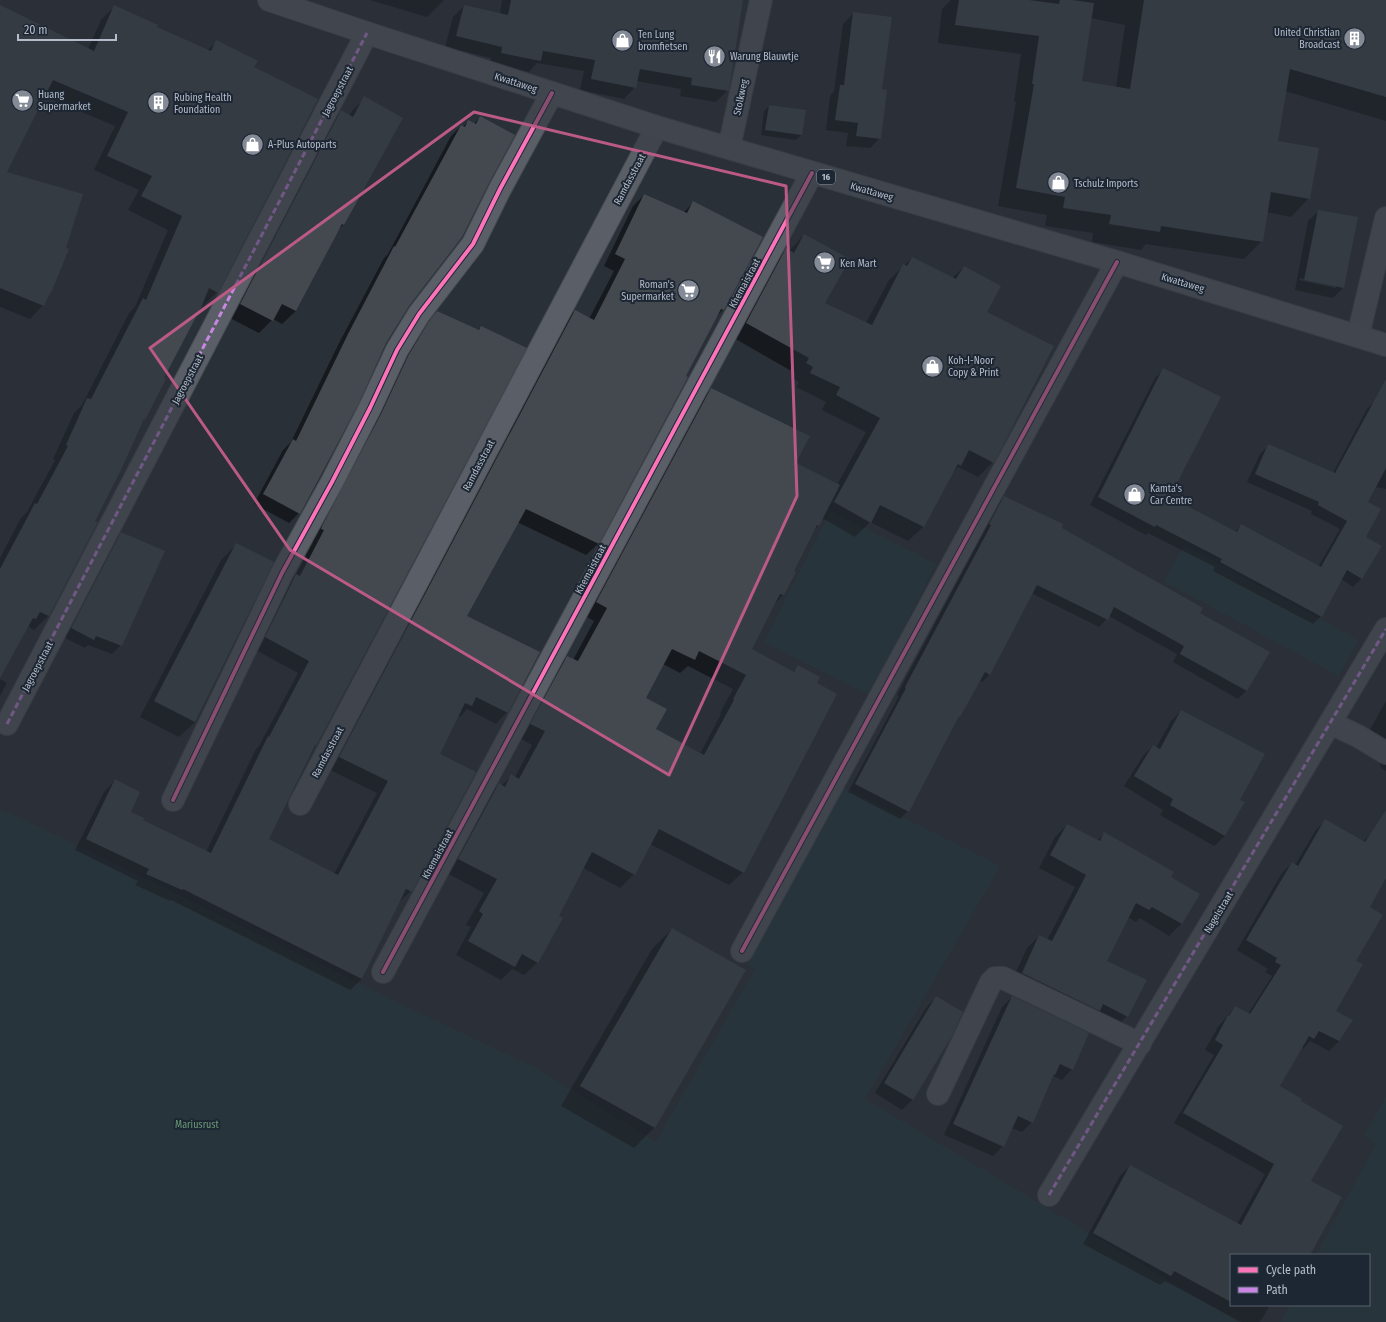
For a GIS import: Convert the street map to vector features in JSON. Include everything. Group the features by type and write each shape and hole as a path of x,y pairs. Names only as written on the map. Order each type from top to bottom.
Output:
{"main road":[{"name":"Kwattaweg","path":"268,0 657,127 1117,262 1386,346"}],"street":[{"name":"Stolkweg","path":"728,148 761,0"},
{"name":"Jagroepstraat","path":"7,724 367,33"},
{"path":"173,800 282,573 360,428 397,350 419,314 472,244 552,93"},
{"name":"Ramdasstraat","path":"300,804 657,127"},
{"name":"Khemaistraat","path":"383,972 812,173"},
{"path":"1358,336 1386,218"},
{"path":"742,951 1117,262"},
{"name":"Nagelstraat","path":"1049,1195 1386,629"},
{"path":"1330,723 1358,736 1386,753"},
{"path":"938,1094 990,982 995,978 1004,978 1140,1044"}],"highlighted area":[{"path":"474,112 786,186 797,496 669,775 290,550 150,348"}],"green space":[{"path":"831,511 936,564 869,695 764,642"},
{"path":"1184,545 1358,640 1339,676 1164,581"},
{"name":"Mariusrust","path":"843,787 1000,866 865,1099 1238,1322 0,1322 0,809 75,844 386,997 536,1068 656,1142 755,969 748,964"},
{"path":"1386,1097 1386,1322 1281,1322 1289,1306 1370,1306 1370,1254 1317,1254 1376,1144 1364,1136"}],"building":[{"path":"511,0 743,0 729,91 691,85 692,78 640,69 636,88 591,79 595,60 543,51 541,61 501,53 502,47 456,36 464,5 508,15"},
{"path":"959,0 1029,0 1059,4 1060,0 1072,0 1094,3 1082,81 1130,89 1144,0 1386,0 1386,97 1290,69 1278,141 1319,148 1310,199 1271,192 1263,242 1161,226 1160,232 1109,224 1111,215 1063,208 1065,197 1016,188 1034,84 1032,84 1039,36 955,25"},
{"path":"0,5 94,51 114,5 158,25 157,27 211,51 216,40 258,61 254,67 318,99 218,293 209,288 199,313 164,378 166,379 145,420 144,419 121,470 95,521 98,522 49,616 40,612 36,619 33,618 0,678 0,569 35,503 37,504 68,446 66,445 87,398 91,399 143,298 146,300 182,216 141,196 152,176 107,156 128,112 53,80 7,172 83,194 66,248 69,249 44,306 0,288"},
{"path":"853,12 892,17 882,89 887,90 881,139 856,136 858,123 835,120 840,85 844,85"},
{"path":"364,96 403,118 344,225 342,224 296,311 282,304 273,321 240,304 341,110 353,117"},
{"path":"769,105 806,110 802,135 765,130"},
{"path":"480,116 515,135 462,237 409,306 386,343 359,403 300,514 263,494 293,439 296,441 348,334 394,246 395,247 461,125 465,127 468,120 476,124"},
{"path":"644,194 687,213 693,201 763,237 724,310 721,309 686,376 688,377 599,544 526,509 467,616 540,652 508,713 476,697 472,706 465,703 440,754 476,772 412,892 406,889 362,979 183,889 182,890 146,874 149,869 86,839 115,779 140,792 131,812 144,818 143,820 211,853 268,736 269,737 309,661 265,637 296,574 300,576 324,530 321,529 322,526 381,414 408,356 429,321 437,311 479,330 481,326 527,348 316,746 315,745 269,839 338,875 388,781 339,757 575,310 594,320 625,259 615,254"},
{"path":"1318,210 1358,217 1344,288 1304,280"},
{"path":"804,234 850,259 825,303 872,325 903,264 907,266 912,257 956,279 964,266 1001,286 987,312 1054,346 994,463 969,450 961,466 958,464 924,527 880,505 871,523 834,502 880,418 836,395 840,387 810,373 813,367 806,363 809,358 746,323 786,248 794,253"},
{"path":"1163,368 1221,397 1170,497 1237,532 1241,524 1321,567 1347,521 1318,505 1319,502 1255,474 1268,444 1335,473 1386,379 1386,468 1368,502 1381,509 1366,537 1382,546 1362,579 1347,570 1322,617 1220,562 1222,559 1156,525 1155,527 1098,497"},
{"path":"711,388 810,436 796,463 840,485 819,526 817,525 784,595 780,594 752,649 794,672 798,665 820,677 817,683 837,694 744,873 659,829 635,875 592,852 559,916 563,918 538,963 522,954 515,967 468,941 483,914 479,911 497,879 458,859 499,783 505,787 511,774 519,779 545,731 530,724 567,656 578,661 607,608 596,602","holes":["672,649 695,660 699,651 746,675 704,755 656,729 667,709 646,698"]},
{"path":"1004,496 1063,524 1062,528 1203,608 1200,613 1270,652 1247,691 1180,654 1184,646 1114,607 1108,620 1037,585 990,675 985,672 960,717 959,716 909,812 855,784 991,525 989,524"},
{"path":"121,532 165,551 122,646 96,636 94,640 71,628"},
{"path":"236,543 274,562 195,722 154,701"},
{"path":"1181,710 1265,754 1240,800 1245,802 1225,836 1170,805 1173,799 1134,776 1153,745 1160,749"},
{"path":"1386,810 1386,878 1370,907 1383,915 1356,961 1363,964 1336,1011 1353,1020 1339,1041 1319,1031 1314,1039 1309,1036 1280,1086 1302,1099 1301,1101 1343,1126 1311,1181 1342,1197 1311,1254 1230,1254 1230,1301 1174,1271 1171,1276 1093,1233 1130,1165 1241,1225 1274,1164 1183,1113 1223,1045 1215,1040 1228,1015 1229,1016 1235,1006 1250,1014 1281,965 1275,962 1277,958 1246,940 1292,862 1298,866 1325,819 1365,842"},
{"path":"1067,824 1100,841 1104,832 1174,872 1171,877 1200,894 1182,924 1152,907 1149,910 1136,903 1107,961 1147,980 1128,1017 1103,1004 1100,1011 1022,973 1039,935 1052,941 1086,875 1050,855"},
{"path":"672,928 746,970 655,1128 580,1086"},
{"path":"936,996 963,1012 952,1036 913,1100 884,1083"},
{"path":"1012,996 1089,1033 1073,1070 1060,1064 1055,1075 1054,1074 1033,1123 1018,1116 1004,1147 953,1124"}],"marked path":[{"path":"7,724 367,33"},
{"path":"1049,1195 1386,629"}],"cycle path":[{"path":"173,800 282,573 332,482 370,408 397,350 419,314 473,244 500,189 552,93"},
{"path":"383,972 812,173"},
{"path":"742,951 1117,262"}],"place":[{"name":"United Christian Broadcast","path":"1355,38"},
{"name":"Ten Lung bromfietsen","path":"622,40"},
{"name":"Warung Blauwtje","path":"715,56"},
{"name":"Huang Supermarket","path":"22,100"},
{"name":"Rubing Health Foundation","path":"159,103"},
{"name":"A-Plus Autoparts","path":"252,144"},
{"name":"Tschulz Imports","path":"1058,183"},
{"name":"Ken Mart","path":"825,263"},
{"name":"Roman's Supermarket","path":"689,290"},
{"name":"Koh-I-Noor Copy & Print","path":"933,366"},
{"name":"Kamta's Car Centre","path":"1135,494"}]}
